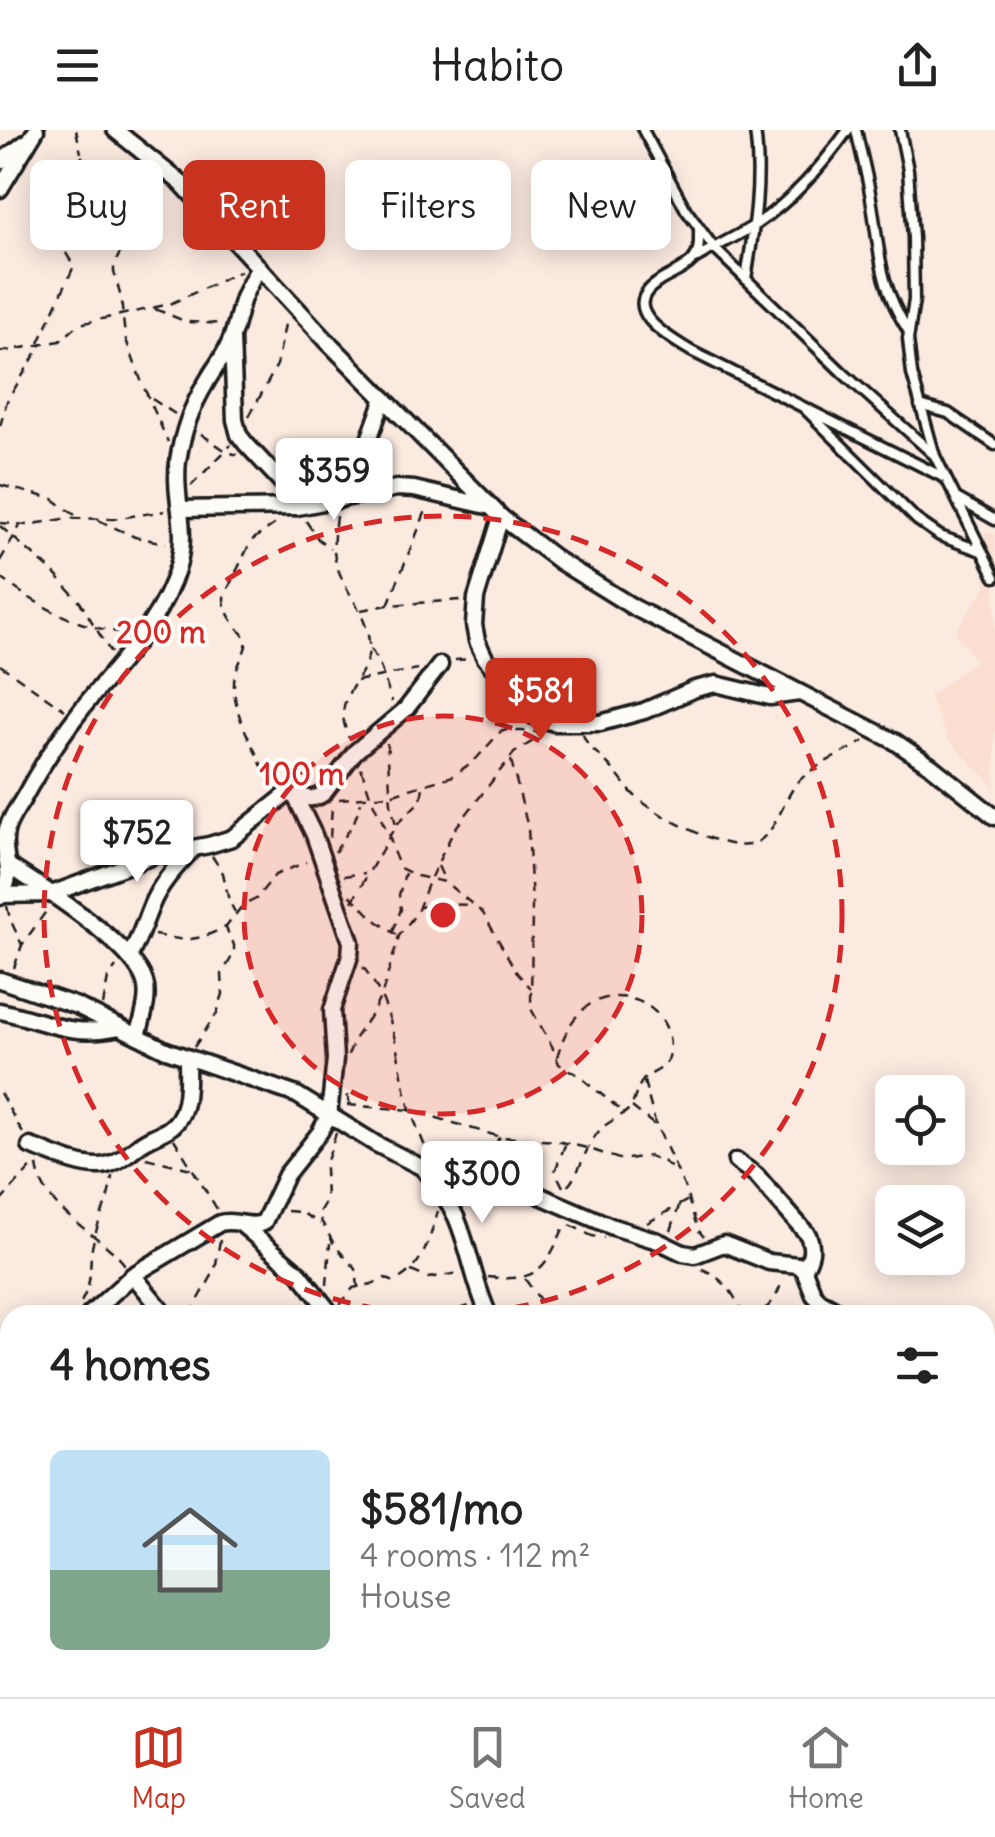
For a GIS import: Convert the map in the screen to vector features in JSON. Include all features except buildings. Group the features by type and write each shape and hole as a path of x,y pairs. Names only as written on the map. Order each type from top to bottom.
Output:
{"street":[{"path":"115,130 154,160"},
{"path":"0,162 33,135"},
{"path":"0,190 33,135"},
{"path":"163,167 501,517 600,588 894,741 995,817"},
{"path":"258,265 228,349 205,384 187,425 177,482 182,544 170,588 144,634 46,760 6,831 4,852 9,881 2,896 54,896 156,854 232,838 293,792 312,800 317,798 355,752 406,709 440,665"},
{"path":"234,331 235,420 240,435 290,491 298,507"},
{"path":"339,500 366,448 384,398"},
{"path":"180,503 298,507 397,488 489,506"},
{"path":"501,517 476,598 477,641 485,658 547,728 633,714 707,686 724,685 770,698 799,693"},
{"path":"270,1248 269,1216 276,1193 320,1132 330,1111 332,1010 350,956 344,916 326,854 293,792"},
{"path":"130,957 158,891 202,847"},
{"path":"9,866 94,925 130,957 144,982 146,996 138,1036"},
{"path":"6,982 100,1016 186,1058 297,1095 330,1111 387,1151 427,1170 463,1181 516,1186 562,1197 612,1226 683,1253 695,1255 724,1244 769,1262 798,1265 814,1295 827,1305"},
{"path":"0,1011 81,1032 120,1027"},
{"path":"30,1146 87,1165 109,1164 168,1130 182,1117 186,1058"},
{"path":"736,1160 756,1176 808,1235 811,1256 804,1270"},
{"path":"427,1170 463,1236 484,1305"},
{"path":"92,1305 133,1275 229,1221 254,1226 269,1216"},
{"path":"229,1221 270,1248 328,1305"},
{"path":"133,1275 158,1305"}],"lane":[{"path":"643,130 671,184 714,248 935,456"},
{"path":"746,278 758,196 755,130"},
{"path":"848,130 804,184 754,226 650,288 642,307 647,318 691,351 946,478"},
{"path":"856,130 872,200 882,274 908,332"},
{"path":"900,130 908,170 913,238 910,360 935,456 995,578"},
{"path":"694,259 699,230"},
{"path":"800,405 917,520 940,536 981,551"},
{"path":"920,405 958,418 995,445"},
{"path":"958,499 995,520"}],"path":[{"path":"76,130 82,160"},
{"path":"31,160 33,135"},
{"path":"81,156 85,160"},
{"path":"0,426 7,401 40,344 74,266 64,250"},
{"path":"123,250 114,272 122,298 127,342 178,461"},
{"path":"0,352 63,340 84,323 170,304 258,265"},
{"path":"240,435 276,370 292,303"},
{"path":"155,308 186,322 234,331"},
{"path":"151,398 226,451 266,464"},
{"path":"0,525 128,518 180,503 226,451"},
{"path":"0,485 52,500 80,519"},
{"path":"388,605 434,494"},
{"path":"339,500 333,550 337,567 359,610 369,647 395,709 388,724 387,760 396,825"},
{"path":"298,507 312,531 333,550"},
{"path":"94,519 146,540 182,544"},
{"path":"275,804 265,768 243,725 234,689 247,640 230,618 224,597 251,541 278,522"},
{"path":"0,562 21,524"},
{"path":"0,525 80,602 118,668"},
{"path":"0,576 42,605 96,629 144,634"},
{"path":"359,610 476,598"},
{"path":"369,647 365,666 341,712 371,798 390,836 396,862 406,872 445,882 474,905 487,918 517,973 530,988"},
{"path":"356,682 463,659 485,658"},
{"path":"0,665 76,717"},
{"path":"584,724 585,742 644,803 694,830 742,846 763,838 795,785 806,775 876,732"},
{"path":"333,1076 382,994 399,936 419,908 454,830 510,758 547,728"},
{"path":"329,842 332,800 371,798 423,786 458,772 502,730 533,733 547,728"},
{"path":"510,758 528,828 531,1009 559,1064 578,1074 624,1112"},
{"path":"399,936 354,899 396,825 421,800 423,786"},
{"path":"143,932 185,940 226,927 242,906 256,900 275,875 326,854 330,858 354,822 362,799"},
{"path":"202,847 223,873 236,914"},
{"path":"438,864 445,882"},
{"path":"392,932 402,910 399,895 406,872"},
{"path":"341,877 367,873"},
{"path":"2,896 22,945"},
{"path":"6,982 22,945 54,896"},
{"path":"419,908 474,905"},
{"path":"186,1058 214,1021 220,1003 222,974 234,953 226,927"},
{"path":"350,956 382,994 391,1019 411,1110 424,1141 427,1170"},
{"path":"100,1016 108,978 130,957"},
{"path":"556,1059 566,1030 589,1005 611,998 647,1004 666,1026 670,1049 666,1063 644,1080 631,1106 609,1121 587,1148 562,1197"},
{"path":"644,1080 656,1128 698,1230 716,1246"},
{"path":"0,1093 30,1146 37,1161 38,1177 51,1198 133,1275"},
{"path":"631,1106 656,1128"},
{"path":"358,1287 356,1269 321,1224 319,1212 326,1201 326,1161 335,1136 330,1111 411,1110 500,1138 566,1143 622,1160 648,1156 677,1172"},
{"path":"168,1130 215,1206 229,1221 216,1270 196,1305"},
{"path":"463,1181 500,1138"},
{"path":"510,1139 516,1186"},
{"path":"410,1271 428,1278 454,1272 505,1279 536,1273 566,1222 555,1171 566,1143"},
{"path":"130,1152 191,1169"},
{"path":"0,1202 37,1161"},
{"path":"85,1305 94,1236 112,1183 109,1164"},
{"path":"336,1305 358,1287 385,1278 394,1282 410,1271 429,1243 445,1198"},
{"path":"634,1233 688,1200"},
{"path":"672,1247 672,1224 680,1204"},
{"path":"269,1216 295,1211 321,1224"},
{"path":"566,1222 592,1236 612,1238"},
{"path":"331,1239 332,1305"},
{"path":"771,1305 788,1263"},
{"path":"699,1268 721,1280 738,1305"},
{"path":"524,1278 541,1305"}],"shaded area":[{"path":"985,532 995,535 995,787 948,740 929,696 975,660 955,632 986,586"}]}
